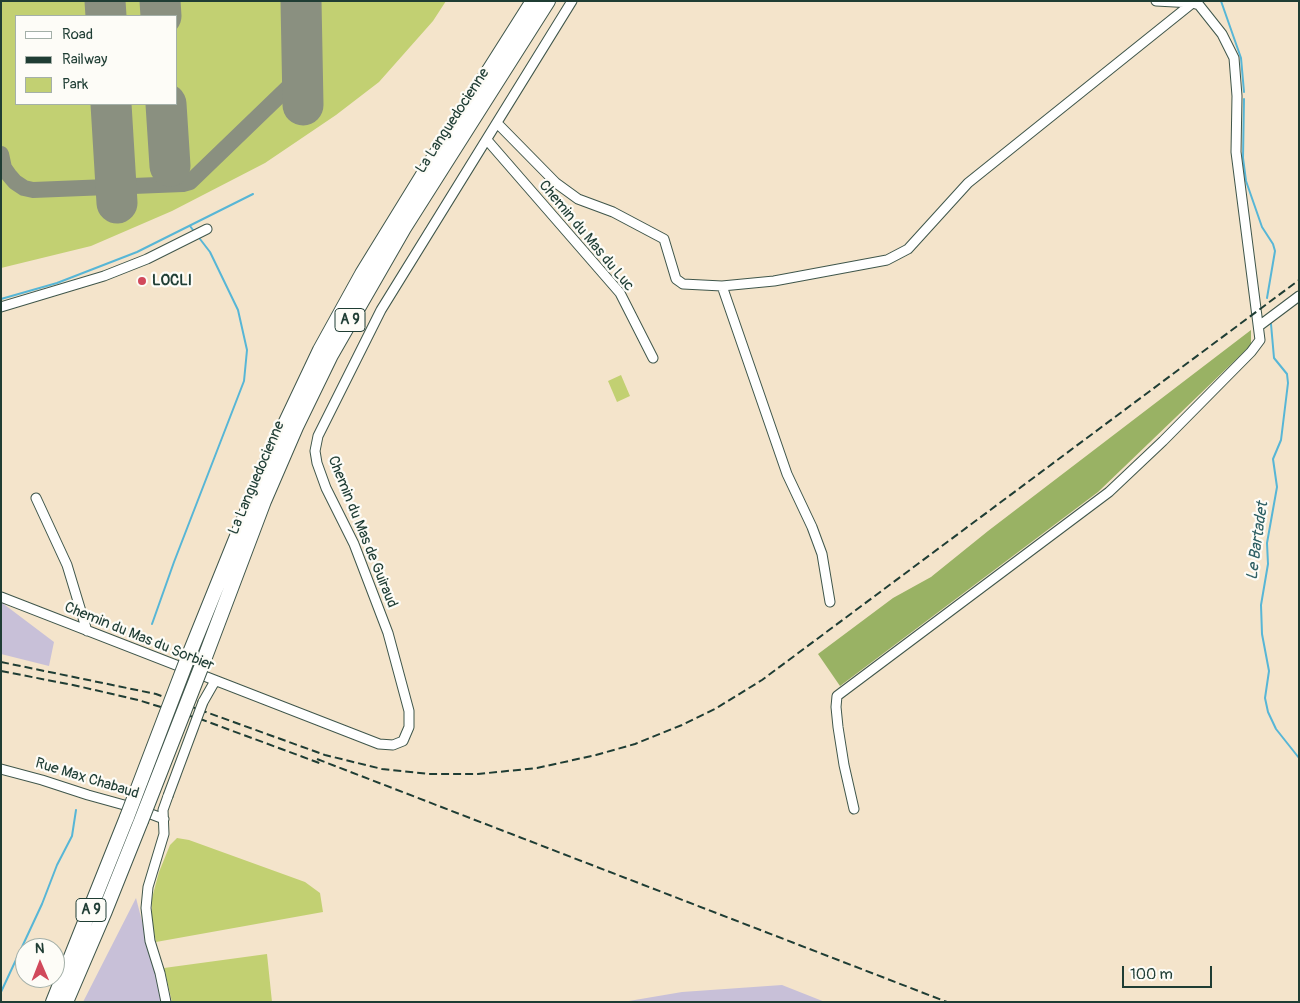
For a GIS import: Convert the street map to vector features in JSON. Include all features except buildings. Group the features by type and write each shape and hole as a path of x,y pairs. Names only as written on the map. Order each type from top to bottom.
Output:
{"highway":[{"name":"La Languedocienne","path":"66,1002 105,911 188,660 267,462 320,350 358,281 533,1"},
{"name":"La Languedocienne","path":"53,1002 202,665 264,501 299,419 331,354 404,228 548,1"}],"street":[{"path":"487,140 572,1"},
{"path":"854,809 838,727 837,696 1109,492 1163,441 1251,352 1260,340 1236,152 1237,96 1234,58 1222,34 1200,5 1194,2 1156,1"},
{"path":"497,123 556,183 578,199 613,212 664,239 676,279 683,284 722,286 774,281 887,260 908,249 968,184 1194,2"},
{"name":"Chemin du Mas du Luc","path":"487,140 620,293 653,358"},
{"name":"Chemin du Mas de Guiraud","path":"215,681 379,744 393,745 403,741 409,727 409,711 388,633 354,544 326,488 317,462 318,436 381,310 487,140"},
{"path":"1,307 104,276 147,259 207,229"},
{"path":"722,286 787,474 812,527 822,554 830,602"},
{"path":"1259,326 1299,296"},
{"path":"36,498 68,565 87,631"},
{"name":"Chemin du Mas du Sorbier","path":"1,597 215,681 203,702 163,810 164,834 151,875 146,908 150,941 160,973 166,1002"},
{"name":"Rue Max Chabaud","path":"1,769 135,808 164,819"}],"shaded area":[{"path":"1,602 54,642 49,666 1,654"},
{"path":"136,898 163,1002 83,1002"},
{"path":"782,985 825,1002 623,1002 682,992"}],"green space":[{"path":"1,1 446,1 433,21 379,82 336,115 265,163 172,211 91,246 1,268"},
{"path":"1251,330 1251,345 1098,492 840,686 818,654 893,598 931,577 988,531"},
{"path":"621,375 630,396 617,402 608,381"},
{"path":"177,838 189,840 305,882 320,893 323,912 156,942 152,922 152,898 159,872 170,845"},
{"path":"267,954 272,1002 172,1002 164,968"}],"waterway":[{"name":"Le Bartadet","path":"1221,1 1241,58 1244,92"},
{"name":"Le Bartadet","path":"1244,99 1243,158 1246,181 1262,227 1273,244 1275,251 1267,298"},
{"path":"1,299 57,283 137,252 253,194"},
{"path":"190,226 193,230"},
{"path":"152,624 244,381 247,350 238,310 210,252 200,239"},
{"name":"Le Bartadet","path":"1271,324 1274,358 1287,374 1288,383 1281,440 1273,459 1277,487 1267,543 1268,564 1261,605 1262,634 1269,671 1265,698 1268,712 1276,729 1299,758"},
{"path":"1,992 42,904 57,865 72,836 76,810"}],"taxiway":[{"path":"1,154 4,168 15,182 24,188 33,190 183,184 190,182 302,74"},
{"path":"170,166 171,184"}],"runway":[{"path":"105,1 106,15"},
{"path":"160,1 161,15"},
{"path":"301,1 303,105"},
{"path":"111,105 117,203"},
{"path":"166,105 170,166"}],"railway":[{"path":"1,662 156,694 325,755 382,769 429,774 478,774 537,768 635,744 715,709 762,680 1299,280"},
{"path":"1,671 138,700 203,720 322,764"},
{"path":"317,759 947,1002"}],"place":[{"name":"LOCLI","path":"142,281"}]}
